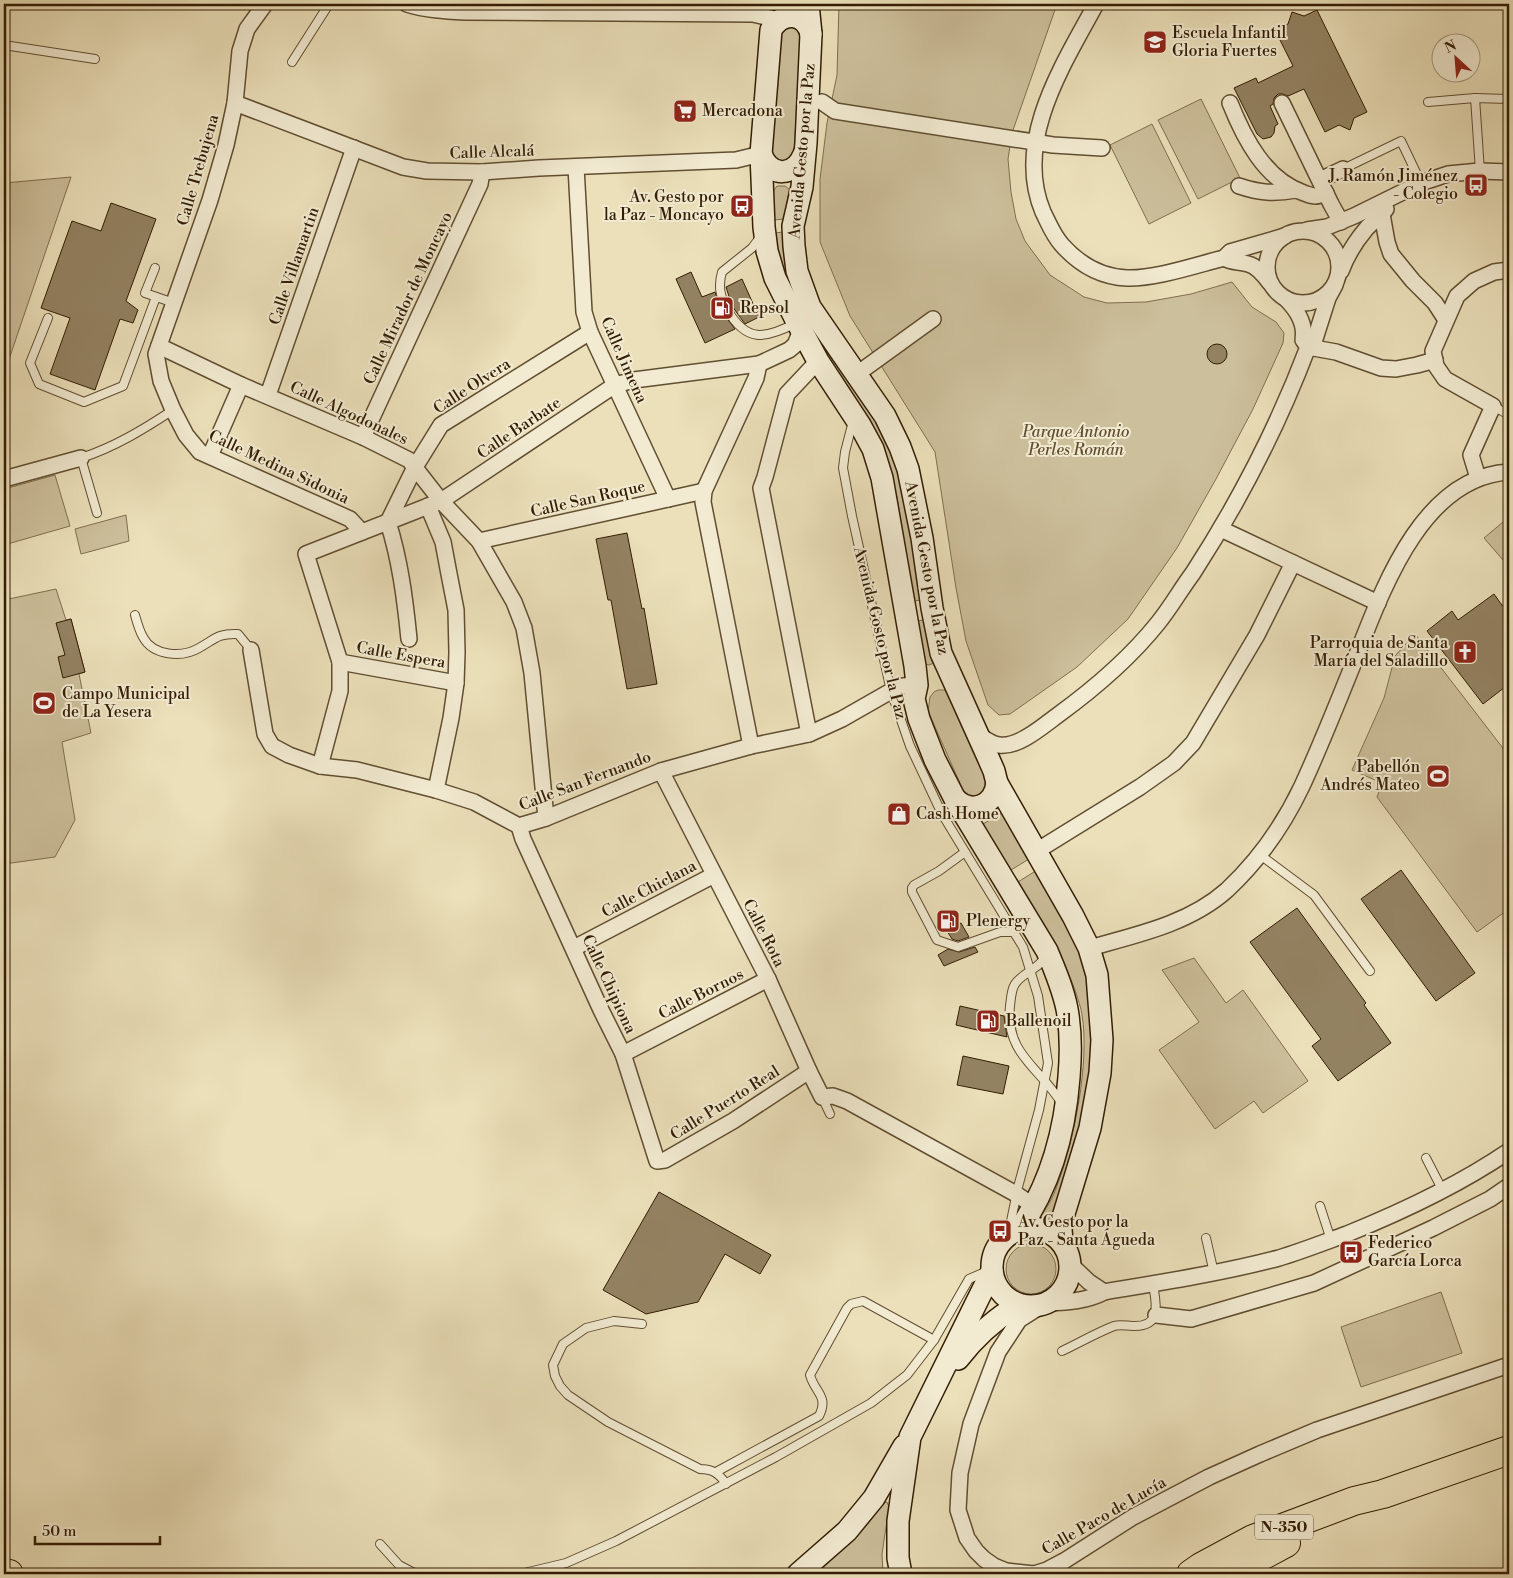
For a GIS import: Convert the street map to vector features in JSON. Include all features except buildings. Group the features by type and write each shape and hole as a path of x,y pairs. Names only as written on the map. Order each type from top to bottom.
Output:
{"highway":[{"name":"N-350","path":"1192,1574 1201,1567 1254,1539 1354,1501 1383,1494 1509,1450"},
{"name":"N-350","path":"1234,1574 1310,1530 1358,1510 1383,1494"},
{"path":"4,1574 9,1574"}],"main road":[{"name":"Avenida Gesto por la Paz","path":"808,4 812,34 802,187 793,226 797,271 810,307 885,416 900,447 908,469 922,538 932,608 942,653 979,735 995,777 1035,852 1073,916 1089,948 1097,975 1102,1040 1100,1073 1090,1128 1062,1216 1062,1242"},
{"name":"Avenida Gesto por la Paz","path":"779,12 769,38 762,154 764,227 767,251 775,278 799,326 818,361 853,414 873,449 882,478 917,685 914,699 919,720 935,760 955,799 1047,951 1057,975 1066,1009 1070,1032 1066,1112 1060,1143 1044,1188 1034,1206"},
{"path":"779,12 799,18 805,22 812,34"},
{"path":"762,154 764,161 769,167 782,172 797,167 804,154"},
{"path":"917,685 928,675 935,674 942,674 955,682"},
{"path":"955,799 967,807 982,806 993,797 995,777"},
{"path":"798,1574 847,1532 874,1498 910,1437 992,1270 994,1256 999,1245 1014,1233 1034,1206"},
{"path":"992,1270 994,1280 1000,1291 1008,1299 1019,1305 1032,1307 1046,1304 1056,1298 1067,1284 1070,1265 1068,1253 1062,1242 1052,1234 1042,1230 1030,1228 1014,1233"},
{"path":"915,1574 910,1536 913,1488 918,1451 932,1414 957,1362 974,1339 996,1318 1019,1305"},
{"path":"901,1574 898,1558 898,1521 910,1437"}],"street":[{"name":"Calle Trebujena","path":"158,346 210,200 226,146 236,102 240,51 247,29 265,4"},
{"path":"407,4 438,10 518,8 641,9 753,14 779,12"},
{"path":"1096,4 1068,57 1044,111 1034,157 1034,179 1043,212 1056,238 1076,260 1089,268 1127,278 1164,273 1224,258 1230,252 1285,236 1327,227 1394,198 1421,183 1448,174 1509,172"},
{"name":"Calle Alcalá","path":"236,102 403,167 427,171 482,172 736,160 762,154"},
{"path":"822,102 837,111 1036,142 1102,148"},
{"path":"1230,103 1242,131 1257,156 1280,180 1296,190 1314,196 1342,170"},
{"path":"1282,103 1341,222"},
{"name":"Calle Villamartin","path":"268,395 354,148"},
{"name":"Calle Jimena","path":"576,167 584,312 590,332 668,499"},
{"name":"Calle Mirador de Moncayo","path":"363,437 480,184 482,172"},
{"path":"1239,186 1274,194 1296,190"},
{"path":"979,735 989,742 998,745 1010,745 1041,727 1084,696 1132,653 1159,622 1222,529 1271,434 1308,347 1314,342 1328,298 1347,256 1367,228 1382,214 1394,198"},
{"path":"1382,214 1386,242 1392,254 1413,281 1435,303 1446,320"},
{"path":"1286,299 1294,302 1313,302 1330,292 1337,280 1338,257 1335,248 1321,235 1303,231"},
{"path":"1272,286 1268,277 1268,258 1277,242 1285,236"},
{"path":"1224,258 1232,263 1254,266 1264,275 1278,293 1295,308 1301,320 1304,332 1303,340 1308,347 1336,352 1381,368 1396,369 1435,360"},
{"path":"1478,478 1472,455 1493,406 1445,379 1436,366 1433,351 1457,296 1474,281 1494,272 1509,270"},
{"path":"857,374 933,319"},
{"name":"Calle Barbate","path":"340,662 306,554 435,504 615,386 634,380 759,364 789,350 795,345 799,326"},
{"name":"Calle Olvera","path":"388,522 415,467 441,425 590,332"},
{"name":"Calle Algodonales","path":"158,346 241,385 363,437 409,460 415,467 435,504 479,541 514,602 524,628 532,673 546,818"},
{"name":"Calle Medina Sidonia","path":"158,346 156,354 161,381 186,435 200,452 350,519 362,532"},
{"path":"809,734 761,488 787,394 818,361"},
{"path":"751,746 703,502 704,491 756,378 759,364"},
{"path":"210,456 241,385"},
{"path":"4,479 81,458"},
{"path":"1089,948 1172,924 1210,904 1260,854 1268,844 1304,781 1321,745 1378,603 1396,565 1427,517 1453,492 1478,478 1509,472"},
{"name":"Calle San Roque","path":"479,541 704,491"},
{"path":"435,504 456,610 457,652 456,683 451,718 436,790"},
{"path":"388,522 394,540 404,589 409,639"},
{"path":"1222,529 1378,603"},
{"path":"1035,852 1140,787 1174,763 1193,743 1257,635 1293,562"},
{"name":"Calle San Fernando","path":"251,650 265,734 272,746 288,755 320,766 357,770 436,790 474,802 519,826 546,818 661,771 751,746 809,734 904,686 917,685"},
{"path":"320,766 340,691 340,662"},
{"name":"Calle Espera","path":"340,662 456,683"},
{"path":"995,777 1010,745"},
{"name":"Calle Rota","path":"661,771 768,979 822,1097"},
{"name":"Calle Chipiona","path":"519,826 600,1010 623,1054 657,1161"},
{"name":"Calle Chiclana","path":"574,948 714,875"},
{"name":"Calle Bornos","path":"623,1054 768,979"},
{"name":"Calle Puerto Real","path":"657,1161 665,1160 733,1121 809,1071"},
{"path":"822,1097 833,1096 847,1101 1016,1194 1034,1206"},
{"path":"1046,1304 1074,1301 1094,1297 1104,1292 1214,1273 1281,1257 1331,1240 1388,1217 1443,1191 1483,1169 1509,1151"},
{"path":"1156,1315 1191,1319 1314,1283 1433,1228 1490,1199 1509,1186"},
{"path":"1070,1265 1104,1292"},
{"name":"Calle Paco de Lucía","path":"1046,1304 1018,1320 998,1352 971,1424 960,1473 958,1510 967,1538 976,1551 994,1566 1006,1571 1034,1574 1047,1570 1133,1517 1209,1477 1260,1454 1317,1430 1509,1365"}],"lane":[{"path":"292,62 329,4"},
{"path":"4,45 96,59"},
{"path":"1428,102 1475,98 1508,99"},
{"path":"1475,98 1480,172"},
{"path":"1342,170 1401,141 1421,183"},
{"path":"764,227 760,238 752,248 722,272 720,280 721,298 734,320 743,330 752,334 762,336 799,326"},
{"path":"155,268 146,293 174,303"},
{"path":"48,318 30,363 39,384 84,402 123,386 156,297"},
{"path":"1493,406 1509,415"},
{"path":"97,513 81,458 106,450 173,410"},
{"name":"Avenida Gosto por la Paz","path":"853,414 843,468 891,692 910,746 942,814 1023,947 1038,996 1048,1063 1039,1110 1016,1194 1014,1233"},
{"path":"134,615 144,638 152,647 163,652 184,654 197,649 218,635 228,633 238,634 251,650"},
{"path":"965,852 940,871 914,885 912,888 912,892 938,940 958,947 1000,932 1014,932"},
{"path":"1260,854 1314,895 1370,971"},
{"path":"1047,951 1043,961 1021,977 1014,985 1009,1018 1013,1040 1025,1060 1056,1095 1066,1112"},
{"name":"Calle Rota","path":"822,1097 830,1114"},
{"path":"1426,1158 1443,1191"},
{"path":"1320,1206 1331,1240"},
{"path":"1206,1238 1214,1273"},
{"path":"520,1574 566,1563 600,1548 726,1484 871,1403 907,1375 934,1340 969,1279 992,1270"},
{"path":"1062,1351 1117,1325 1137,1326 1149,1322 1156,1315 1157,1310 1153,1284"},
{"path":"716,1472 818,1416 823,1405 822,1399 810,1375 851,1304 862,1301 934,1340"},
{"path":"642,1324 614,1321 586,1328 562,1344 553,1365 555,1376 560,1386 568,1395 608,1422 700,1469 716,1472 726,1484"},
{"path":"380,1544 400,1565 416,1574"}],"green space":[{"name":"Parque Antonio Perles Román","path":"839,4 1057,4 1012,133 1008,159 1016,219 1025,241 1050,275 1084,297 1107,303 1146,302 1191,294 1232,282 1252,307 1276,322 1284,333 1283,343 1253,409 1216,479 1177,548 1128,619 1077,667 1010,714 999,715 988,705 966,641 935,452 850,316 820,242 820,179 827,123 837,75"},
{"path":"792,26 798,29 801,34 794,154 786,163 778,162 769,152 781,31"},
{"path":"1201,99 1240,178 1198,199 1158,120"},
{"path":"1152,124 1191,203 1149,224 1110,145"},
{"path":"71,177 4,374 4,183"},
{"path":"777,186 785,186 789,189 785,219 773,220 772,197"},
{"path":"783,232 901,475 922,600 914,601 897,497 887,465 818,347 778,260 775,233"},
{"path":"55,475 70,526 4,545 4,489"},
{"path":"126,515 129,541 81,554 75,529"},
{"path":"1509,517 1509,567 1484,538"},
{"name":"Campo Municipal de La Yesera","path":"56,589 66,620 71,619 85,672 79,674 91,733 62,742 75,820 55,857 4,864 4,600"},
{"path":"929,619 936,659 934,663 929,665 925,664 917,621"},
{"name":"Pabellón Andrés Mateo","path":"1415,634 1509,756 1509,909 1477,932 1377,797 1382,783 1352,770 1384,698 1395,656"},
{"path":"938,690 944,690 949,693 987,779 987,788 977,797 970,796 963,790 928,711 930,697"},
{"path":"1002,813 1029,859 1011,870 983,824"},
{"path":"1037,870 1086,964 1092,1006 1091,1072 1077,1144 1050,1223 1039,1219 1055,1190 1069,1147 1079,1101 1084,1055 1084,1034 1081,1009 1071,979 1057,950 1018,882"},
{"path":"1194,958 1226,1003 1243,990 1308,1081 1263,1113 1254,1101 1215,1129 1159,1050 1199,1022 1162,970"},
{"path":"1031,1244 1040,1246 1051,1255 1056,1269 1054,1278 1045,1289 1031,1294 1022,1292 1011,1283 1006,1269 1008,1260 1017,1249"},
{"path":"1441,1292 1462,1353 1361,1387 1341,1327"},
{"path":"887,1502 889,1507 882,1554 883,1574 812,1574 883,1503"}],"place":[{"name":"Escuela Infantil Gloria Fuertes","path":"1155,42"},
{"name":"Mercadona","path":"685,111"},
{"name":"J. Ramón Jiménez - Colegio","path":"1476,185"},
{"name":"Av. Gesto por la Paz - Moncayo","path":"742,206"},
{"name":"Repsol","path":"722,308"},
{"name":"Parroquia de Santa María del Saladillo","path":"1465,652"},
{"name":"Campo Municipal de La Yesera","path":"44,703"},
{"name":"Pabellón Andrés Mateo","path":"1438,776"},
{"name":"Cash Home","path":"899,814"},
{"name":"Plenergy","path":"948,921"},
{"name":"Ballenoil","path":"988,1021"},
{"name":"Av. Gesto por la Paz - Santa Águeda","path":"1000,1231"},
{"name":"Federico García Lorca","path":"1351,1252"}]}
